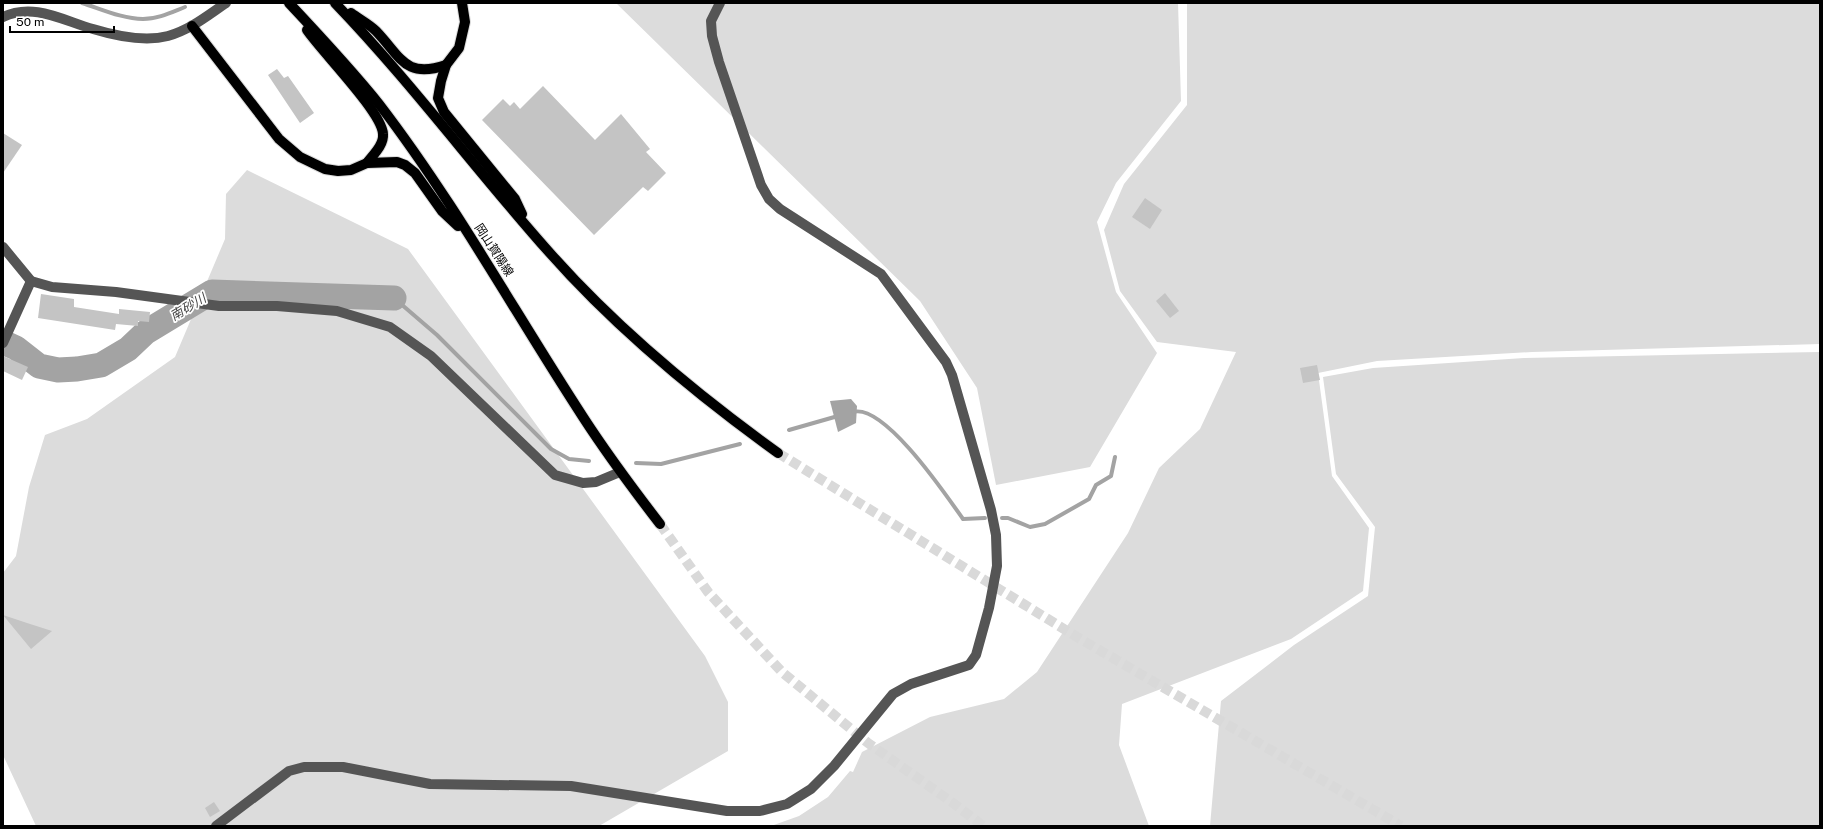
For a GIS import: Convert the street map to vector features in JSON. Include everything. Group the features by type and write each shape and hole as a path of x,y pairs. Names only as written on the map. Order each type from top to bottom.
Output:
{"main road":[{"path":"289,3 308,32 376,114 383,134 381,144 367,163"},
{"name":"岡山賀陽線","path":"289,3 340,57 379,105 470,237 620,472 660,524"},
{"path":"335,3 375,30 398,58 410,67 419,70 430,70 446,65"},
{"path":"335,3 416,92 549,252 613,320 697,392 778,453"},
{"path":"462,3 465,22 459,48 446,65 438,98 444,112 515,199 527,226"},
{"path":"192,26 279,139 300,157 325,169 338,171 351,170 367,163 397,162 405,165 415,173 442,211 470,237"}],"street":[{"path":"3,17 24,11 48,13 100,31 122,36 148,38 168,36 192,26 226,3"},
{"path":"216,826 289,771 304,767 343,768 430,784 571,786 727,811 760,811 788,804 811,789 834,766 893,694 911,684 969,665 976,655 989,608 998,566 996,535 952,375 946,362 880,274 780,209 769,199 760,185 719,62 712,36 711,21 720,3"},
{"path":"3,247 31,281 52,287 74,290 116,292 205,304 338,311 390,327 432,356 555,475 583,483 596,482 620,472"},
{"path":"3,343 31,281"}],"shaded area":[{"path":"616,3 1178,3 1181,101 1116,183 1097,222 1116,292 1157,353 1090,467 996,485 977,388 920,301"},
{"path":"1187,3 1820,3 1820,344 1532,352 1377,361 1318,373 1332,476 1369,528 1363,591 1291,639 1122,704 1119,745 1149,826 771,826 799,816 828,797 850,771 853,772 862,752 930,717 1004,699 1037,672 1128,533 1159,468 1200,429 1236,352 1157,342 1120,291 1104,230 1124,184 1187,105"},
{"path":"247,170 408,249 705,656 728,702 728,751 599,826 36,826 3,755 3,573 16,556 29,487 45,435 87,419 175,357 225,239 226,194"},
{"path":"1820,352 1820,826 1210,826 1221,701 1294,645 1368,596 1375,527 1336,474 1323,377 1373,368 1524,358"},
{"path":"851,399 857,406 856,423 838,432 830,401"}],"building":[{"path":"277,69 284,78 288,76 314,113 300,123 268,75"},
{"path":"543,86 595,140 621,114 650,149 646,152 666,173 648,191 643,187 594,235 482,120 503,99 510,106 514,102 520,109"},
{"path":"3,133 22,145 3,173"},
{"path":"1145,198 1162,210 1150,229 1132,217"},
{"path":"1165,293 1179,311 1170,318 1156,301"},
{"path":"41,294 74,299 74,307 119,314 119,309 150,312 149,322 138,321 138,326 116,324 115,330 38,318"},
{"path":"3,356 28,367 22,380 3,371"},
{"path":"1317,365 1320,380 1303,383 1300,368"},
{"path":"3,615 27,623 52,631 31,649"},
{"path":"214,802 220,811 210,817 205,808"}],"waterway":[{"path":"82,3 120,16 135,19 159,17 185,7"},
{"name":"南砂川","path":"3,342 16,348 39,366 58,370 77,369 101,365 128,349 146,332 212,292 394,298"},
{"path":"394,298 437,335 551,449 569,459 589,461"},
{"path":"853,412 866,413 881,422 897,436 929,472 963,519 985,518"},
{"path":"789,430 838,416"},
{"path":"636,463 661,464 740,444"},
{"path":"1002,518 1008,518 1030,527 1045,524 1089,499 1096,485 1111,476 1115,457"}],"tunnel":[{"path":"778,453 1077,637 1401,826"},
{"path":"660,524 708,592 782,672 868,743 983,826"}]}
